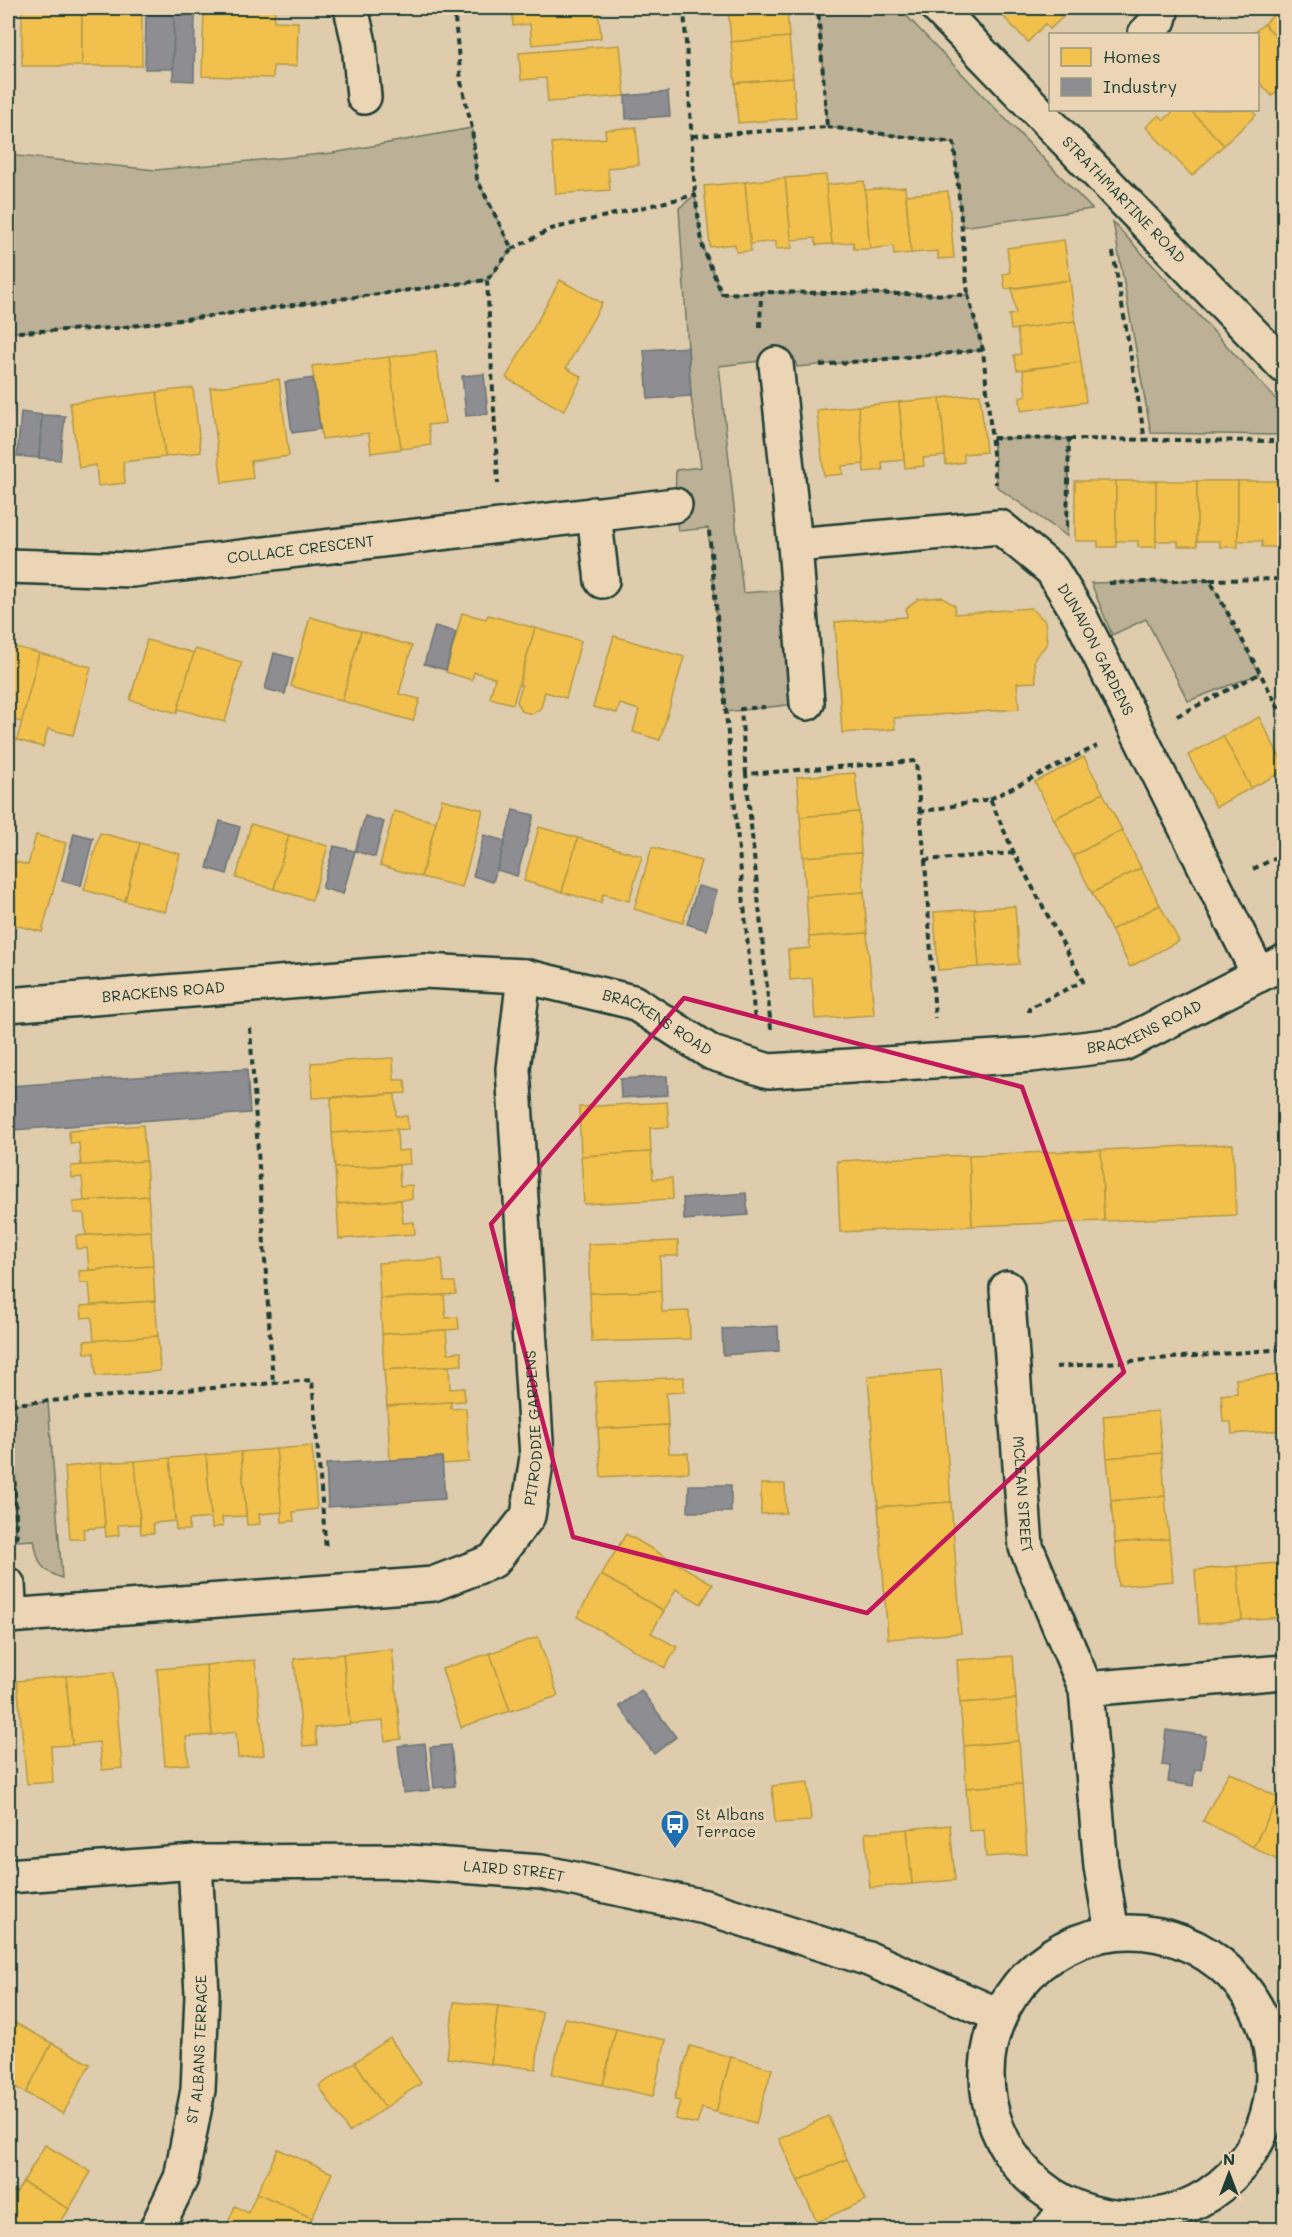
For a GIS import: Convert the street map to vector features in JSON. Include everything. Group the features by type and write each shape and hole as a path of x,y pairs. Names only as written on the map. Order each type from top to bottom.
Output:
{"street":[{"path":"351,8 359,43 364,97"},
{"name":"STRATHMARTINE ROAD","path":"938,8 1049,108"},
{"path":"1145,33 1160,20 1162,8"},
{"name":"STRATHMARTINE ROAD","path":"1058,116 1284,366"},
{"path":"776,364 795,545 807,703"},
{"name":"COLLACE CRESCENT","path":"8,566 132,570 675,505"},
{"path":"594,514 602,582"},
{"path":"795,545 1000,527"},
{"name":"DUNAVON GARDENS","path":"1000,527 1052,570 1080,616 1135,727 1272,968"},
{"name":"BRACKENS ROAD","path":"8,1005 424,971 524,976 633,1002 712,1053 770,1071 1030,1055 1123,1044 1272,968"},
{"name":"PITRODDIE GARDENS","path":"8,1606 330,1592 433,1584 493,1561 528,1516 537,1457 513,1069 524,976"},
{"name":"MCLEAN STREET","path":"1007,1288 1026,1547 1086,1689 1101,1867 1112,1932"},
{"path":"1086,1689 1284,1672"},
{"name":"LAIRD STREET","path":"8,1876 195,1862 395,1861 541,1872 705,1907 868,1959 998,2015"},
{"name":"ST ALBANS TERRACE","path":"156,2229 181,2178 198,2090 202,1994 195,1862"},
{"path":"1112,1932 1161,1934 1207,1953 1244,1985 1267,2028 1275,2077 1275,2129 1242,2167 1206,2198 1161,2216 1059,2217 1006,2150 995,2126 988,2101 986,2078 987,2055 998,2015 1026,1975 1065,1946 1112,1932"}],"path":[{"path":"454,8 461,82 472,128 477,179 512,249"},
{"path":"684,8 695,195 703,248 722,294 761,292 968,295"},
{"path":"818,8 827,127"},
{"path":"693,136 827,127 954,143 968,295 983,350 1000,527"},
{"path":"500,526 487,280 512,249 551,229 695,195"},
{"path":"1113,251 1145,440"},
{"path":"8,330 16,332 117,328 487,280"},
{"path":"761,292 759,356 776,364 797,367 983,350"},
{"path":"993,438 1273,441"},
{"path":"1052,570 1073,555 1067,537 1069,439"},
{"path":"675,505 678,531 708,528 754,1019 770,1071"},
{"path":"1103,583 1284,579"},
{"path":"1210,580 1284,718"},
{"path":"1172,719 1260,674"},
{"path":"770,1071 771,1018 741,709 807,703"},
{"path":"920,812 990,799 1135,727"},
{"path":"746,774 916,761 925,860 937,1061"},
{"path":"990,799 1014,853 1083,981 1029,1008 1030,1055"},
{"path":"925,860 1014,853"},
{"path":"1245,873 1284,854"},
{"path":"247,985 273,1383"},
{"path":"8,1323 18,1541 12,1547"},
{"path":"1013,1371 1284,1349"},
{"path":"11,1404 312,1380 330,1592"},
{"path":"8,1492 15,1491"},
{"path":"1267,2229 1284,2222"}],"highlighted area":[{"path":"684,998 1022,1087 1124,1372 867,1613 573,1537 491,1224"}],"shaded area":[{"path":"818,8 899,8 1092,209 962,227 954,143 827,127"},
{"path":"472,128 477,179 512,249 487,280 117,328 16,332 8,330 8,155 156,170 333,153"},
{"path":"695,195 703,248 722,294 761,292 968,295 983,350 797,367 794,357 719,366 743,593 781,590 795,704 726,712 708,528 678,531 675,505 676,470 701,467 691,396 679,208"},
{"path":"1113,222 1284,408 1284,435 1151,433"},
{"path":"993,438 1069,439 1067,536 997,487"},
{"path":"1210,580 1259,674 1188,701 1146,619 1112,635 1091,583"},
{"path":"48,1402 62,1578 48,1572 41,1564 34,1540 17,1541 11,1404"}],"building: Homes":[{"path":"22,8 82,8 82,66 22,66"},
{"path":"82,8 142,8 142,66 82,66"},
{"path":"204,8 275,8 274,21 298,22 297,66 273,66 273,78 202,76"},
{"path":"512,8 598,8 601,38 532,45 530,24 513,26"},
{"path":"728,8 787,8 789,37 731,42"},
{"path":"995,8 1063,8 1058,12 1063,17 1050,29 1045,24 1028,42"},
{"path":"1281,8 1284,8 1284,45 1264,24"},
{"path":"1264,24 1284,45 1284,85 1272,96 1259,82 1259,33 1253,33"},
{"path":"789,37 793,78 735,83 731,42"},
{"path":"620,45 625,96 548,102 546,78 521,80 519,53"},
{"path":"793,78 796,118 738,123 735,83"},
{"path":"1174,111 1191,111 1224,145 1192,176 1146,127 1159,115 1164,120"},
{"path":"1191,111 1252,111 1256,115 1224,145"},
{"path":"636,127 639,165 608,168 610,190 556,194 552,143 606,138 605,130"},
{"path":"826,175 832,244 816,245 815,238 791,240 785,178"},
{"path":"785,178 792,248 776,249 776,241 750,244 745,182"},
{"path":"864,181 870,249 854,249 853,242 832,244 826,185"},
{"path":"745,182 751,251 736,252 735,244 710,247 704,186"},
{"path":"905,187 911,253 894,255 893,246 870,249 865,190"},
{"path":"948,191 954,258 938,259 938,251 911,253 906,195"},
{"path":"1064,240 1070,280 1005,289 1003,274 1010,273 1007,248"},
{"path":"560,280 602,303 566,368 582,377 564,411 506,378"},
{"path":"1070,280 1075,321 1011,330 1009,315 1016,314 1012,289"},
{"path":"1075,321 1081,362 1017,370 1014,355 1021,354 1017,329"},
{"path":"436,351 445,423 428,425 431,445 401,449 389,357"},
{"path":"389,357 401,449 371,453 369,433 322,439 312,366"},
{"path":"1081,362 1086,402 1021,411 1020,397 1026,395 1023,370"},
{"path":"279,379 289,456 251,461 253,478 222,483 210,388"},
{"path":"193,388 201,452 165,457 157,392"},
{"path":"157,392 165,457 123,462 125,483 98,486 96,465 79,468 70,403"},
{"path":"980,394 986,452 964,454 964,462 946,465 940,398"},
{"path":"940,398 945,456 923,458 924,466 905,468 899,402"},
{"path":"899,402 904,460 882,462 883,470 864,472 858,406"},
{"path":"8,406 13,407 8,434"},
{"path":"858,406 864,464 842,466 843,474 824,476 817,410"},
{"path":"1075,481 1116,481 1116,547 1098,547 1098,541 1075,541"},
{"path":"1116,481 1156,481 1156,547 1138,547 1138,541 1116,541"},
{"path":"1156,481 1197,481 1197,546 1178,546 1178,541 1156,541"},
{"path":"1197,481 1238,481 1238,547 1220,547 1220,541 1197,541"},
{"path":"1238,481 1278,481 1278,547 1262,547 1262,541 1238,541"},
{"path":"1278,481 1284,481 1284,541 1278,541"},
{"path":"942,597 955,606 955,614 1031,608 1045,621 1047,644 1034,659 1036,682 1017,683 1019,709 894,718 895,729 842,733 835,622 907,617 906,609 918,599"},
{"path":"462,613 486,619 488,615 535,628 513,704 490,698 495,678 474,672 472,680 446,672"},
{"path":"310,617 361,631 342,701 291,686"},
{"path":"535,628 581,641 566,698 545,692 541,708 532,714 521,711 517,702 522,685 519,685"},
{"path":"361,631 412,646 399,694 420,699 413,721 342,701"},
{"path":"614,636 684,657 660,740 633,732 639,710 620,704 617,713 593,707"},
{"path":"147,640 194,653 177,713 130,700"},
{"path":"8,645 39,653 22,722 8,719"},
{"path":"195,649 242,662 225,722 178,709"},
{"path":"39,653 91,667 73,735 48,729 43,747 17,740"},
{"path":"1259,717 1284,765 1284,771 1251,788 1223,736"},
{"path":"1223,736 1251,788 1216,807 1188,755"},
{"path":"1084,757 1103,793 1054,819 1035,782"},
{"path":"855,773 859,812 800,817 797,777"},
{"path":"1103,793 1122,830 1073,856 1054,819"},
{"path":"442,799 483,810 462,887 421,877"},
{"path":"394,811 436,822 421,877 380,865"},
{"path":"859,812 861,853 803,857 800,817"},
{"path":"251,824 289,835 274,889 236,878"},
{"path":"539,827 578,838 562,892 524,881"},
{"path":"1122,830 1141,868 1092,893 1073,856"},
{"path":"100,833 140,843 125,901 84,890"},
{"path":"36,835 66,843 42,932 8,923 8,860 28,865"},
{"path":"289,835 328,846 312,900 274,889"},
{"path":"578,838 642,856 629,901 603,894 601,903 562,892"},
{"path":"140,843 180,854 165,912 125,901"},
{"path":"652,847 701,861 683,923 634,909"},
{"path":"861,853 864,892 806,897 803,857"},
{"path":"1141,868 1160,905 1111,930 1092,893"},
{"path":"864,892 867,933 809,937 806,897"},
{"path":"1160,905 1179,941 1130,967 1111,930"},
{"path":"1015,906 1019,964 979,967 974,909"},
{"path":"974,909 979,967 938,970 934,912"},
{"path":"867,933 874,1015 815,1019 812,978 790,980 788,950 810,948 809,937"},
{"path":"393,1058 394,1080 405,1080 406,1093 312,1098 311,1063"},
{"path":"395,1094 396,1116 407,1116 408,1129 332,1133 331,1098"},
{"path":"667,1102 669,1127 650,1128 651,1152 581,1156 579,1107"},
{"path":"143,1125 146,1161 81,1166 79,1143 70,1143 69,1131"},
{"path":"397,1129 398,1151 409,1150 410,1164 335,1168 332,1133"},
{"path":"1233,1144 1236,1215 1104,1221 1101,1150"},
{"path":"1101,1150 1104,1221 972,1226 969,1155"},
{"path":"651,1152 653,1179 672,1178 673,1199 584,1204 581,1156"},
{"path":"969,1155 972,1226 840,1232 837,1161"},
{"path":"146,1161 148,1196 84,1201 82,1177 72,1178 71,1166"},
{"path":"399,1165 400,1186 412,1185 412,1199 337,1204 335,1168"},
{"path":"148,1196 151,1231 86,1235 84,1213 74,1213 73,1202"},
{"path":"401,1200 403,1223 414,1222 415,1234 339,1239 337,1204"},
{"path":"151,1231 153,1266 89,1270 87,1248 77,1249 76,1236"},
{"path":"678,1241 678,1256 660,1256 661,1291 590,1293 588,1244"},
{"path":"442,1259 444,1282 455,1282 456,1294 380,1299 378,1263"},
{"path":"153,1266 155,1301 91,1305 89,1283 80,1283 79,1271"},
{"path":"661,1291 662,1312 689,1311 690,1339 592,1342 590,1293"},
{"path":"444,1295 446,1318 458,1317 459,1329 382,1334 380,1299"},
{"path":"155,1301 158,1336 94,1341 92,1317 82,1318 81,1306"},
{"path":"446,1330 448,1353 461,1352 462,1365 384,1370 382,1334"},
{"path":"158,1336 160,1371 96,1376 94,1353 85,1353 84,1341"},
{"path":"449,1366 450,1389 464,1388 465,1401 387,1406 384,1370"},
{"path":"941,1370 951,1502 878,1507 868,1376"},
{"path":"1278,1375 1283,1430 1232,1434 1231,1422 1223,1422 1221,1395 1237,1393 1236,1379"},
{"path":"1278,1375 1284,1375 1284,1430 1283,1430"},
{"path":"684,1377 684,1392 666,1393 668,1425 598,1429 595,1382"},
{"path":"451,1402 451,1409 466,1408 469,1462 443,1464 442,1457 390,1460 387,1406"},
{"path":"1158,1411 1162,1453 1107,1458 1103,1416"},
{"path":"668,1425 669,1453 688,1453 689,1472 601,1477 598,1429"},
{"path":"312,1446 317,1509 293,1512 294,1521 282,1522 276,1449"},
{"path":"276,1449 282,1512 259,1514 260,1524 247,1525 241,1452"},
{"path":"241,1452 246,1516 222,1517 223,1526 212,1528 206,1455"},
{"path":"1162,1453 1165,1496 1111,1501 1107,1458"},
{"path":"206,1455 211,1518 189,1520 189,1530 176,1530 170,1458"},
{"path":"170,1458 175,1521 153,1523 154,1533 141,1534 135,1461"},
{"path":"135,1461 140,1524 118,1525 119,1535 106,1537 100,1463"},
{"path":"100,1463 105,1527 83,1529 84,1539 70,1539 65,1467"},
{"path":"761,1484 785,1484 786,1513 761,1514"},
{"path":"1165,1496 1169,1539 1115,1543 1111,1501"},
{"path":"951,1502 961,1633 888,1639 878,1507"},
{"path":"626,1534 713,1584 701,1604 676,1589 664,1611 601,1575"},
{"path":"1169,1539 1173,1581 1118,1586 1115,1543"},
{"path":"1280,1563 1284,1563 1284,1617"},
{"path":"1280,1563 1284,1617 1242,1620 1237,1566"},
{"path":"1237,1566 1242,1620 1199,1624 1195,1570"},
{"path":"601,1575 664,1611 651,1633 677,1647 665,1668 577,1617"},
{"path":"538,1637 558,1696 510,1711 490,1653"},
{"path":"392,1649 401,1739 385,1741 383,1721 350,1724 343,1654"},
{"path":"490,1653 510,1711 461,1727 442,1669"},
{"path":"343,1654 350,1724 315,1728 317,1745 303,1746 294,1659"},
{"path":"1013,1656 1016,1699 960,1703 957,1660"},
{"path":"255,1660 264,1755 238,1758 236,1732 212,1735 206,1665"},
{"path":"206,1665 212,1735 186,1737 189,1764 165,1766 157,1669"},
{"path":"114,1672 122,1768 102,1770 99,1742 72,1745 66,1676"},
{"path":"66,1676 72,1745 51,1746 53,1782 27,1784 17,1681"},
{"path":"1016,1699 1019,1741 964,1746 960,1703"},
{"path":"1019,1741 1022,1784 966,1788 964,1746"},
{"path":"1229,1772 1279,1798 1253,1847 1203,1821"},
{"path":"808,1782 811,1821 775,1823 772,1786"},
{"path":"1022,1784 1027,1854 986,1857 984,1830 969,1831 966,1788"},
{"path":"1279,1798 1284,1801 1284,1864 1253,1847"},
{"path":"950,1825 955,1880 912,1884 907,1829"},
{"path":"907,1829 912,1884 870,1888 865,1833"},
{"path":"454,2002 498,2006 491,2064 447,2058"},
{"path":"498,2006 542,2012 536,2069 491,2064"},
{"path":"565,2018 616,2029 603,2085 552,2074"},
{"path":"15,2023 52,2043 26,2093 8,2083 8,2036"},
{"path":"616,2029 666,2040 653,2096 603,2085"},
{"path":"390,2038 421,2083 385,2108 355,2062"},
{"path":"52,2043 90,2064 63,2114 26,2093"},
{"path":"690,2046 731,2057 716,2112 702,2108 697,2124 675,2119 680,2101 674,2100"},
{"path":"731,2057 772,2069 756,2123 716,2112"},
{"path":"355,2062 385,2108 349,2132 319,2086"},
{"path":"828,2116 847,2159 798,2181 779,2139"},
{"path":"45,2145 91,2172 69,2209 23,2182"},
{"path":"278,2149 332,2173 312,2218 257,2193"},
{"path":"847,2159 866,2200 817,2222 798,2181"},
{"path":"23,2182 69,2209 56,2230 20,2230 8,2222 8,2188 16,2193"},
{"path":"257,2193 312,2218 306,2230 225,2230 235,2206 248,2213"}],"building: Industry":[{"path":"146,13 174,13 173,69 145,69"},
{"path":"174,13 195,14 194,81 173,80"},
{"path":"668,92 670,116 626,119 625,96"},
{"path":"688,347 691,396 648,399 644,350"},
{"path":"484,374 488,414 466,416 462,376"},
{"path":"313,378 320,429 292,433 285,382"},
{"path":"21,412 42,415 39,458 17,456"},
{"path":"42,415 65,416 60,460 39,458"},
{"path":"435,626 456,632 446,670 424,664"},
{"path":"274,653 293,658 285,694 265,689"},
{"path":"513,810 534,815 517,876 497,870"},
{"path":"365,816 384,822 375,857 355,851"},
{"path":"220,821 240,827 227,874 207,868"},
{"path":"74,833 93,838 81,886 62,881"},
{"path":"484,835 505,841 493,882 473,876"},
{"path":"334,846 355,851 343,894 322,888"},
{"path":"698,886 717,891 706,930 687,924"},
{"path":"247,1069 250,1113 13,1130 10,1086"},
{"path":"667,1076 668,1095 621,1098 620,1079"},
{"path":"746,1193 748,1215 684,1220 683,1198"},
{"path":"778,1326 779,1351 723,1355 722,1329"},
{"path":"442,1457 445,1499 328,1507 326,1464"},
{"path":"689,1485 731,1485 731,1512 688,1512"},
{"path":"641,1690 676,1737 654,1754 619,1706"},
{"path":"1166,1730 1206,1736 1201,1770 1195,1769 1193,1786 1168,1782 1170,1766 1162,1765"},
{"path":"425,1743 430,1790 403,1793 398,1746"},
{"path":"451,1745 455,1786 434,1788 430,1747"}],"place":[{"name":"St Albans Terrace","path":"675,1850"}]}
